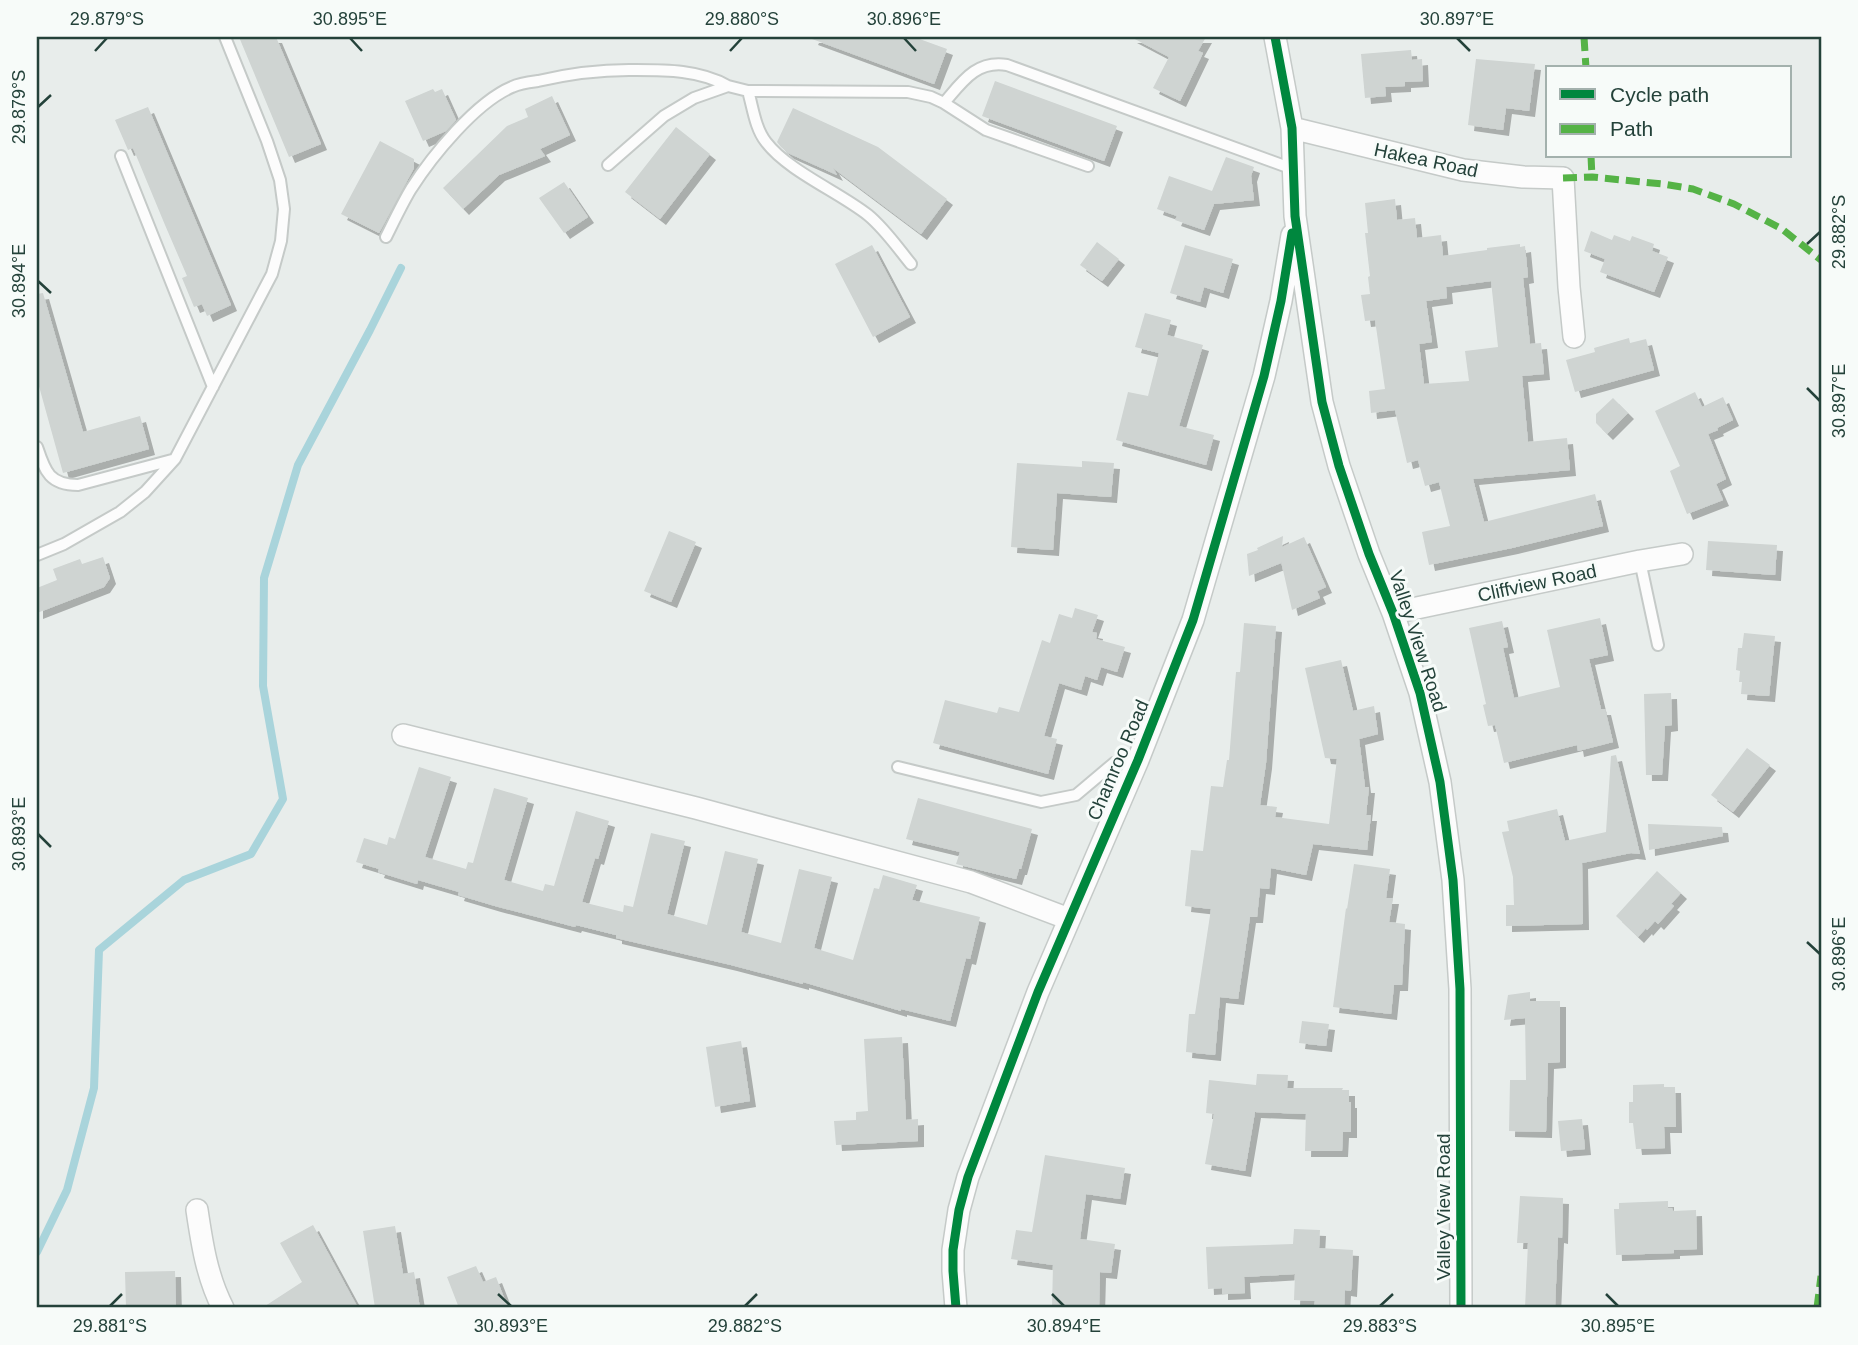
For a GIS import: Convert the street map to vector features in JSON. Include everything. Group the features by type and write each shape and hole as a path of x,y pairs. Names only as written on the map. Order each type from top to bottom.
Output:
{"street":[{"name":"Valley View Road","path":"1275,37 1292,128 1295,216 1322,402 1339,466 1420,694 1440,782 1453,880 1460,989 1461,1308"},
{"name":"Hakea Road","path":"1292,128 1463,170 1523,177 1563,178 1574,337"},
{"name":"Chamroo Road","path":"956,1308 953,1250 959,1210 968,1177 1038,992 1138,760 1193,620 1264,376 1295,216"},
{"name":"Cliffview Road","path":"1393,613 1682,554"},
{"path":"403,735 695,808 958,879 1069,919"},
{"path":"197,1210 204,1256 223,1308"}],"lane":[{"path":"37,555 64,544 120,512 145,492 175,459 272,274 281,241 284,209 280,180 225,37"},
{"path":"944,103 976,70 989,65 1007,65 1293,169"},
{"path":"386,237 411,189 446,143 481,107 500,93 514,85 561,76 617,70 668,70 712,77 728,86 748,91 908,92 944,103 986,130 1088,166"},
{"path":"608,165 664,116 694,98 728,86"},
{"path":"748,91 760,131 775,152 786,162 867,214 885,231 911,264"},
{"path":"121,156 213,387"},
{"path":"37,447 44,469 64,485 78,485 175,459"},
{"path":"1640,561 1658,645"},
{"path":"898,767 1041,802 1076,795 1114,763 1138,760"}],"building":[{"path":"239,37 276,37 321,144 289,157"},
{"path":"914,37 947,49 934,84 812,39"},
{"path":"1131,37 1206,37 1198,51 1203,53 1180,101 1153,88 1169,57"},
{"path":"1411,50 1412,60 1422,59 1423,81 1405,82 1405,86 1385,87 1386,96 1365,98 1361,54"},
{"path":"1476,59 1535,64 1529,111 1506,108 1503,130 1468,125"},
{"path":"995,81 1117,126 1104,161 982,116"},
{"path":"433,89 435,92 442,89 456,120 446,131 423,141 405,101"},
{"path":"552,96 570,135 540,149 545,156 499,175 463,209 443,188 507,126 528,117 525,109"},
{"path":"148,107 231,305 207,316 202,304 194,307 182,278 187,276 133,148 128,150 115,120"},
{"path":"793,108 878,147 947,199 921,234 833,168 837,175 788,153 781,147 777,142"},
{"path":"676,127 710,154 660,219 625,192"},
{"path":"380,141 414,159 414,168 379,233 341,214"},
{"path":"1226,157 1254,167 1251,176 1254,200 1214,204 1204,230 1175,220 1177,216 1157,209 1169,176 1212,191"},
{"path":"564,182 588,217 564,233 539,198"},
{"path":"1395,199 1397,220 1415,218 1417,238 1441,235 1443,256 1487,248 1520,244 1520,247 1525,246 1528,277 1523,278 1530,344 1541,343 1544,374 1522,376 1528,442 1567,438 1570,470 1473,479 1484,522 1595,494 1603,526 1429,565 1422,532 1450,526 1439,482 1425,486 1418,460 1407,463 1395,410 1371,413 1369,391 1385,389 1375,320 1365,321 1361,295 1370,294 1365,203","holes":["1491,281 1498,347 1465,351 1469,381 1424,384 1419,344 1432,342 1426,301 1447,298 1446,287"]},
{"path":"1591,231 1612,240 1614,235 1630,241 1632,236 1654,244 1652,251 1668,257 1654,292 1600,272 1605,259 1584,251"},
{"path":"1097,242 1119,259 1102,281 1080,265"},
{"path":"872,245 910,317 873,337 835,264"},
{"path":"1185,245 1233,259 1223,293 1204,287 1200,302 1170,293"},
{"path":"43,293 83,432 140,416 149,449 63,473 37,379 37,294"},
{"path":"1145,313 1171,320 1167,335 1203,345 1179,426 1214,435 1206,465 1116,440 1128,392 1148,396 1159,353 1135,347"},
{"path":"1629,338 1630,343 1646,339 1654,370 1575,392 1566,360"},
{"path":"1695,392 1702,407 1723,397 1733,420 1708,434 1726,479 1716,484 1723,500 1687,514 1670,471 1680,466 1655,411"},
{"path":"1613,398 1628,413 1607,434 1596,423 1596,414"},
{"path":"1082,461 1114,463 1111,497 1057,493 1053,550 1011,547 1017,463 1082,467"},
{"path":"669,531 696,542 671,602 644,591"},
{"path":"1283,536 1282,547 1304,537 1326,587 1317,591 1320,598 1292,610 1281,561 1249,576 1247,554"},
{"path":"1708,541 1777,545 1775,575 1706,570"},
{"path":"103,557 110,578 104,587 37,613 37,588 57,580 53,569 80,559 82,564"},
{"path":"1075,608 1098,615 1092,632 1097,633 1096,639 1125,647 1117,672 1101,667 1097,680 1085,676 1081,690 1059,683 1044,736 1057,739 1048,774 933,743 945,700 997,713 999,707 1019,712 1042,640 1050,643 1059,614 1072,618"},
{"path":"1600,618 1608,655 1589,659 1601,709 1605,709 1613,742 1578,751 1577,745 1504,763 1495,725 1488,726 1483,705 1486,704 1469,628 1502,621 1508,647 1503,648 1514,698 1560,687 1547,630"},
{"path":"1244,623 1276,626 1266,763 1260,805 1277,807 1275,817 1329,824 1337,759 1325,758 1305,668 1341,660 1353,711 1374,706 1378,734 1359,739 1365,787 1369,787 1366,815 1371,815 1367,850 1313,844 1306,875 1271,868 1269,889 1260,888 1257,917 1250,917 1238,999 1220,997 1215,1055 1186,1052 1189,1014 1195,1014 1211,909 1185,906 1191,850 1203,851 1211,786 1223,787 1229,760 1236,672 1240,672"},
{"path":"1744,633 1775,636 1769,696 1741,694 1740,671 1736,670 1738,648 1742,648"},
{"path":"1671,693 1672,725 1665,726 1662,775 1646,775 1644,694"},
{"path":"1747,748 1770,765 1733,812 1711,795"},
{"path":"1616,755 1640,854 1631,853 1582,863 1583,924 1506,926 1506,905 1514,905 1513,877 1502,832 1509,831 1507,821 1557,809 1565,841 1606,832 1611,756"},
{"path":"419,767 451,777 425,857 466,869 468,862 473,863 494,788 528,798 504,880 543,891 545,884 554,886 576,811 609,821 582,902 623,912 624,905 633,907 651,833 685,841 667,914 707,925 725,851 758,859 741,932 781,943 799,869 832,877 814,948 853,960 874,888 879,889 883,875 917,885 912,900 980,917 950,1021 901,1011 803,982 495,906 418,880 417,884 378,872 379,869 356,862 364,838 387,845 389,837 395,839"},
{"path":"918,798 1032,829 1016,879 956,864 960,852 906,839"},
{"path":"1648,824 1722,827 1723,836 1649,850"},
{"path":"1354,864 1390,869 1386,898 1393,898 1389,922 1405,924 1402,985 1394,985 1391,1014 1333,1007"},
{"path":"1657,871 1681,893 1671,904 1674,906 1658,924 1655,921 1638,937 1616,916"},
{"path":"1530,992 1530,1001 1560,1001 1560,1062 1548,1063 1546,1132 1509,1131 1510,1080 1526,1080 1525,1018 1504,1020 1508,995"},
{"path":"1302,1021 1329,1024 1326,1046 1299,1043"},
{"path":"902,1037 906,1120 918,1119 918,1141 836,1145 834,1121 856,1120 856,1112 868,1111 864,1039"},
{"path":"741,1041 750,1101 715,1107 706,1047"},
{"path":"1257,1074 1288,1075 1287,1088 1349,1090 1351,1132 1343,1132 1342,1151 1305,1151 1306,1114 1255,1112 1245,1171 1205,1164 1214,1114 1206,1113 1209,1080 1256,1085"},
{"path":"1664,1084 1664,1087 1675,1087 1676,1127 1664,1127 1665,1148 1636,1149 1633,1123 1629,1123 1629,1102 1633,1102 1633,1085"},
{"path":"1582,1119 1585,1149 1561,1151 1558,1121"},
{"path":"1045,1155 1125,1168 1120,1199 1086,1194 1080,1239 1115,1244 1111,1273 1100,1272 1099,1308 1052,1308 1053,1265 1011,1259 1016,1230 1032,1232"},
{"path":"1520,1196 1563,1198 1562,1238 1558,1237 1555,1308 1525,1308 1528,1243 1517,1243"},
{"path":"1668,1201 1668,1208 1673,1211 1696,1210 1697,1249 1674,1250 1674,1253 1616,1255 1614,1209 1619,1209 1619,1203"},
{"path":"313,1225 358,1308 262,1308 302,1282 280,1243"},
{"path":"395,1226 403,1274 414,1272 420,1308 375,1308 363,1231"},
{"path":"1294,1229 1320,1230 1319,1248 1353,1250 1351,1291 1345,1290 1344,1308 1314,1307 1315,1301 1294,1300 1295,1274 1244,1277 1245,1293 1222,1294 1222,1288 1208,1289 1206,1247 1293,1244"},
{"path":"476,1266 483,1282 496,1277 508,1308 459,1308 447,1277"},
{"path":"175,1271 176,1308 126,1308 125,1272"}],"waterway":[{"path":"37,1252 67,1190 94,1088 99,950 184,880 251,854 283,799 263,686 264,578 298,465 401,268"}],"marked path":[{"path":"1584,37 1586,66"},
{"path":"1591,158 1592,177"},
{"path":"1563,178 1592,177 1693,189 1734,204 1782,229 1821,260"},
{"path":"1817,1308 1821,1276"}],"cycle path":[{"path":"1275,37 1292,128 1295,216 1322,402 1339,466 1420,693 1440,782 1453,880 1460,989 1461,1308"},
{"path":"956,1308 953,1250 959,1210 968,1177 1038,992 1138,760 1193,620 1264,376 1281,301 1292,233"}]}
